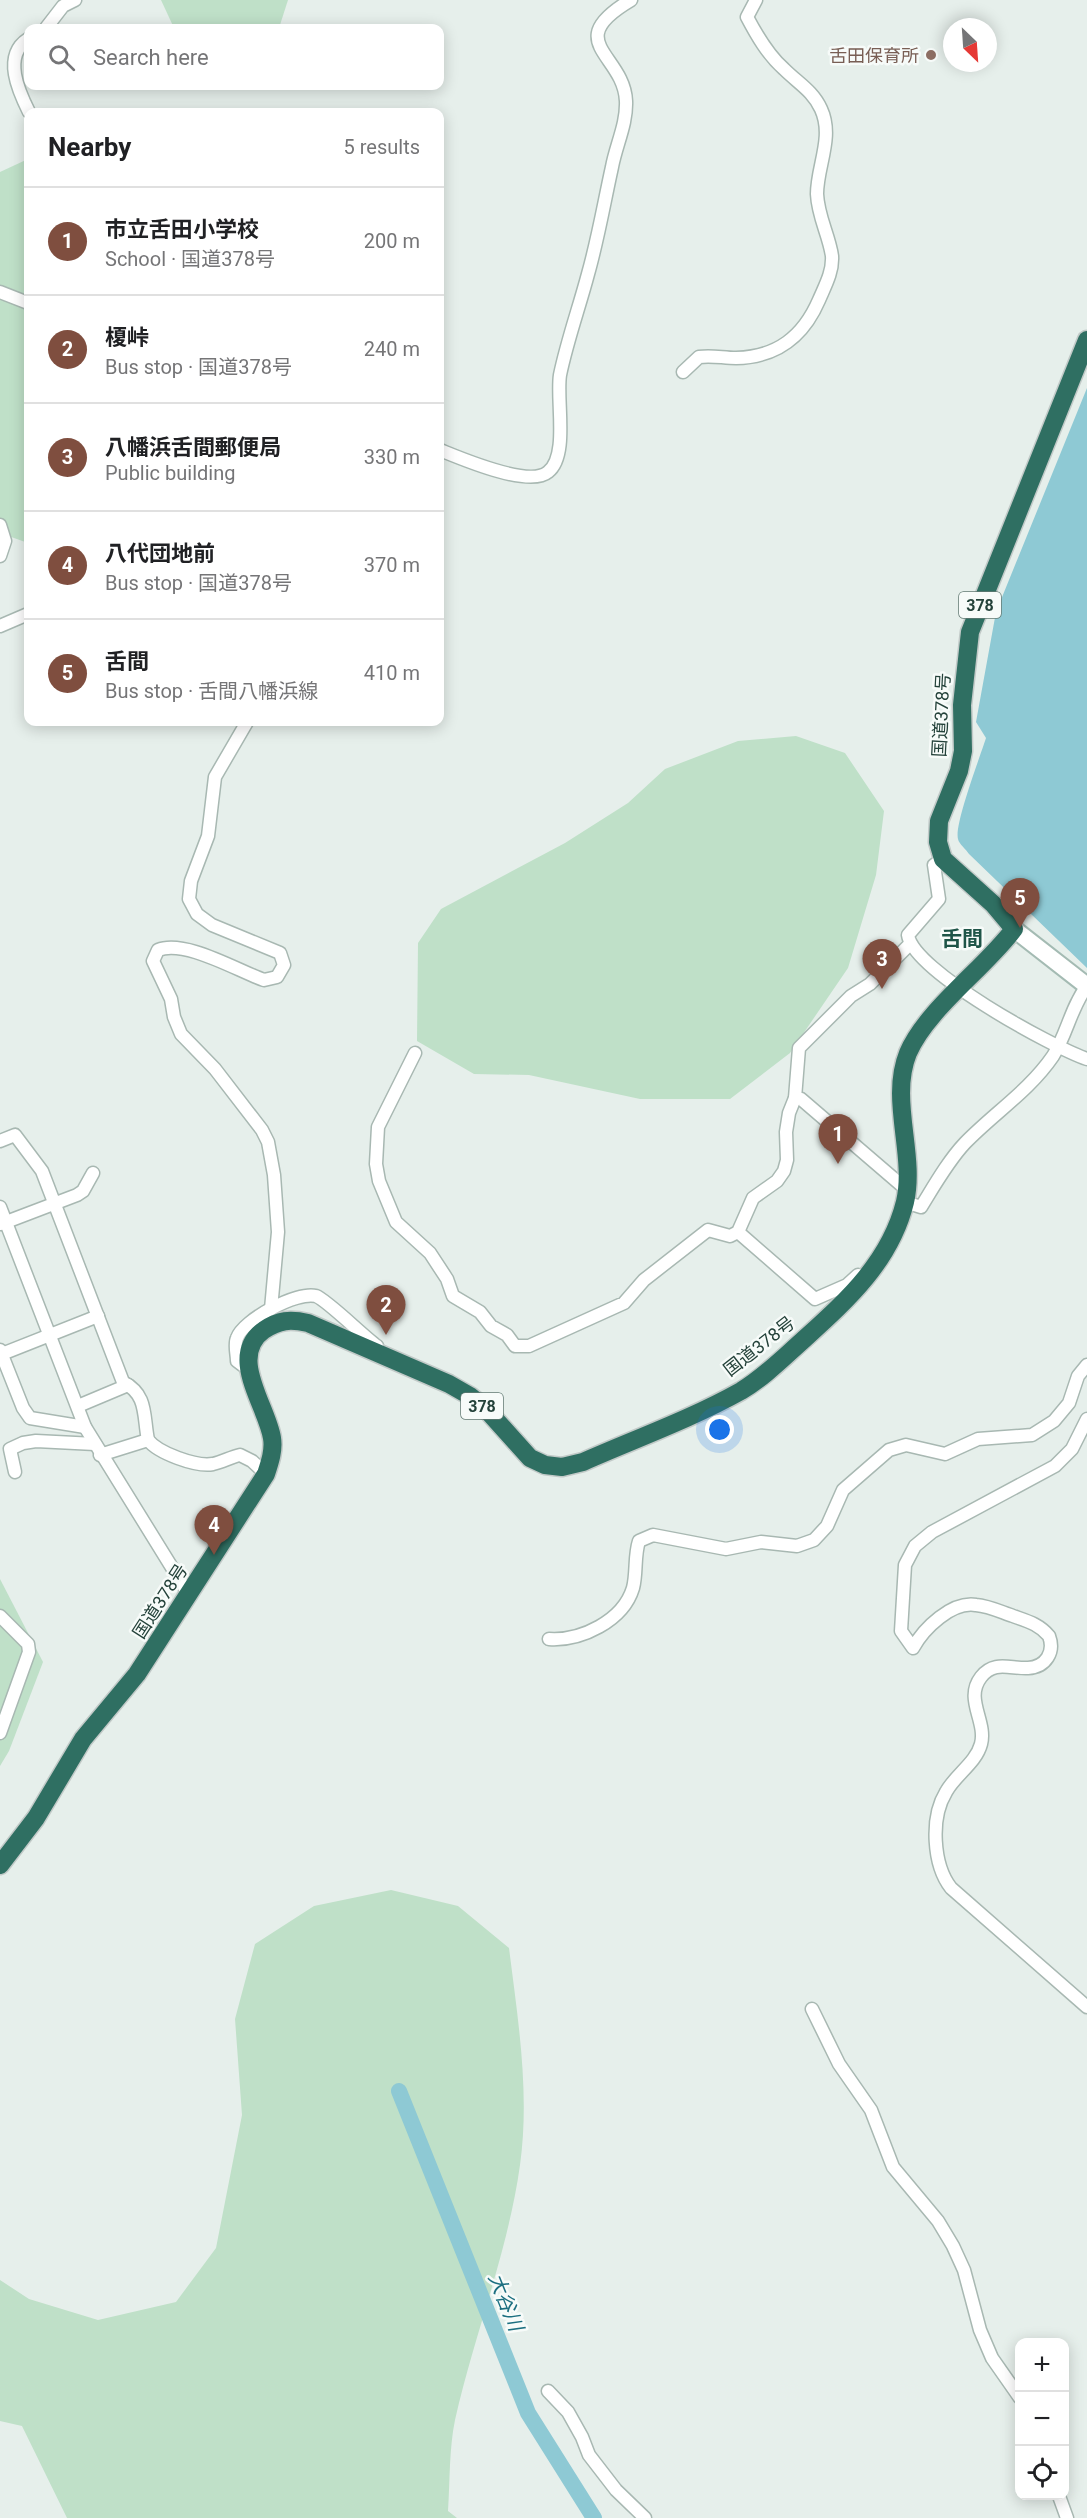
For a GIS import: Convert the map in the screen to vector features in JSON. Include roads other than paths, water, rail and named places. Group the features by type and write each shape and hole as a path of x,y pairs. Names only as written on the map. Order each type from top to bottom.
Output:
{"highway":[{"name":"国道378号","path":"944,859 938,842 939,821 959,771 963,752 962,705 970,633 1087,340"},
{"path":"944,859 1014,929"},
{"name":"国道378号","path":"0,1865 36,1818 83,1739 137,1674 266,1474 272,1458 273,1441 269,1423 253,1388 249,1370 249,1351 258,1335 276,1322 292,1320 308,1323 449,1384 485,1408 530,1458 545,1465 562,1467 583,1462 742,1390 774,1366 863,1285 882,1256 897,1227 906,1196 903,1070 909,1052 957,988 1014,929"}],"main road":[{"path":"1014,929 1087,986"}],"street":[{"path":"49,24 63,6 75,0"},
{"path":"444,452 493,470 534,477 543,476 556,464 560,428 561,372 603,217 612,167 625,118 625,90 621,80 605,58 598,36 604,21 612,12 631,0"},
{"path":"682,372 699,357 748,357 774,352 785,346 807,324 832,266 830,245 818,210 817,191 825,137 823,112 809,89 784,69 755,31 747,17 756,0"},
{"path":"24,44 16,55 14,68 20,93 27,108"},
{"path":"0,291 24,301"},
{"path":"0,525 4,541 0,556"},
{"path":"0,626 24,616"},
{"path":"245,726 215,777 208,836 191,881 189,899 202,919 280,953 284,958 284,964 277,977 264,980 182,948 158,950 153,961 171,999 174,1017 181,1034 215,1068 262,1130 268,1142 274,1175 278,1232 271,1309"},
{"path":"944,859 934,866 939,899 908,935 909,945 932,969 957,988 1058,1046 1087,1059"},
{"path":"415,1053 378,1127 376,1164 379,1181 396,1222 430,1253 447,1279 453,1296 480,1312 491,1326 507,1335 515,1346 529,1346 624,1303 644,1280 708,1230 730,1236 738,1232 753,1198 777,1181 784,1171 787,1160 787,1122 795,1098 799,1048 851,996 870,984 909,945"},
{"path":"795,1098 801,1099 906,1196 921,1207 963,1144 1016,1100 1058,1046 1073,1010 1087,986"},
{"path":"0,1141 15,1134 42,1171 123,1382 137,1391 141,1398 148,1440 154,1448 170,1456 212,1464 240,1455 252,1461 266,1474"},
{"path":"3,1223 84,1191 93,1173"},
{"path":"0,1207 3,1223 51,1335 85,1427 184,1587 190,1593"},
{"path":"738,1232 814,1299 847,1285 873,1256 882,1256"},
{"path":"249,1370 237,1361 236,1340 242,1329 271,1309 298,1298 315,1296 330,1306 357,1332 377,1346 377,1353"},
{"path":"85,1427 30,1418 23,1408 1,1352 98,1316"},
{"path":"549,1639 565,1640 585,1633 608,1621 624,1605 633,1588 639,1540 645,1537 668,1537 726,1549 761,1542 797,1546 814,1540 826,1526 843,1490 889,1450 906,1444 945,1454 978,1439 1032,1435 1054,1421 1069,1403 1078,1376 1087,1365"},
{"path":"78,1406 128,1385"},
{"path":"1087,1419 1071,1449 1055,1466 932,1532 915,1546 905,1565 901,1630 913,1648 932,1624 965,1605 991,1608 1035,1623 1049,1636 1051,1652 1047,1659 1038,1666 994,1667 980,1678 974,1698 982,1743 973,1759 946,1791 940,1803 936,1836 937,1862 951,1888 1087,2007"},
{"path":"15,1472 10,1449 23,1443 98,1450 148,1440"},
{"path":"0,1616 28,1644 29,1652 0,1733"},
{"path":"812,2009 839,2064 872,2110 893,2167 932,2213 953,2246 971,2289 980,2330 992,2358 1016,2392"},
{"path":"548,2391 568,2412 589,2455 616,2490 645,2518"},
{"path":"1060,2500 1067,2518"}],"water":[{"path":"1087,388 1087,968 969,854 958,839 958,831 986,738 976,722 996,612"}],"waterway":[{"name":"大谷川","path":"399,2091 528,2413 594,2518"}],"place":[{"name":"舌田保育所","path":"931,55"},
{"name":"舌間","path":"1020,928"},
{"name":"八幡浜舌間郵便局","path":"882,989"},
{"name":"市立舌田小学校","path":"838,1164"},
{"name":"榎峠","path":"386,1335"},
{"name":"八代団地前","path":"214,1555"}],"district":[{"name":"舌間","path":"962,939"}]}
